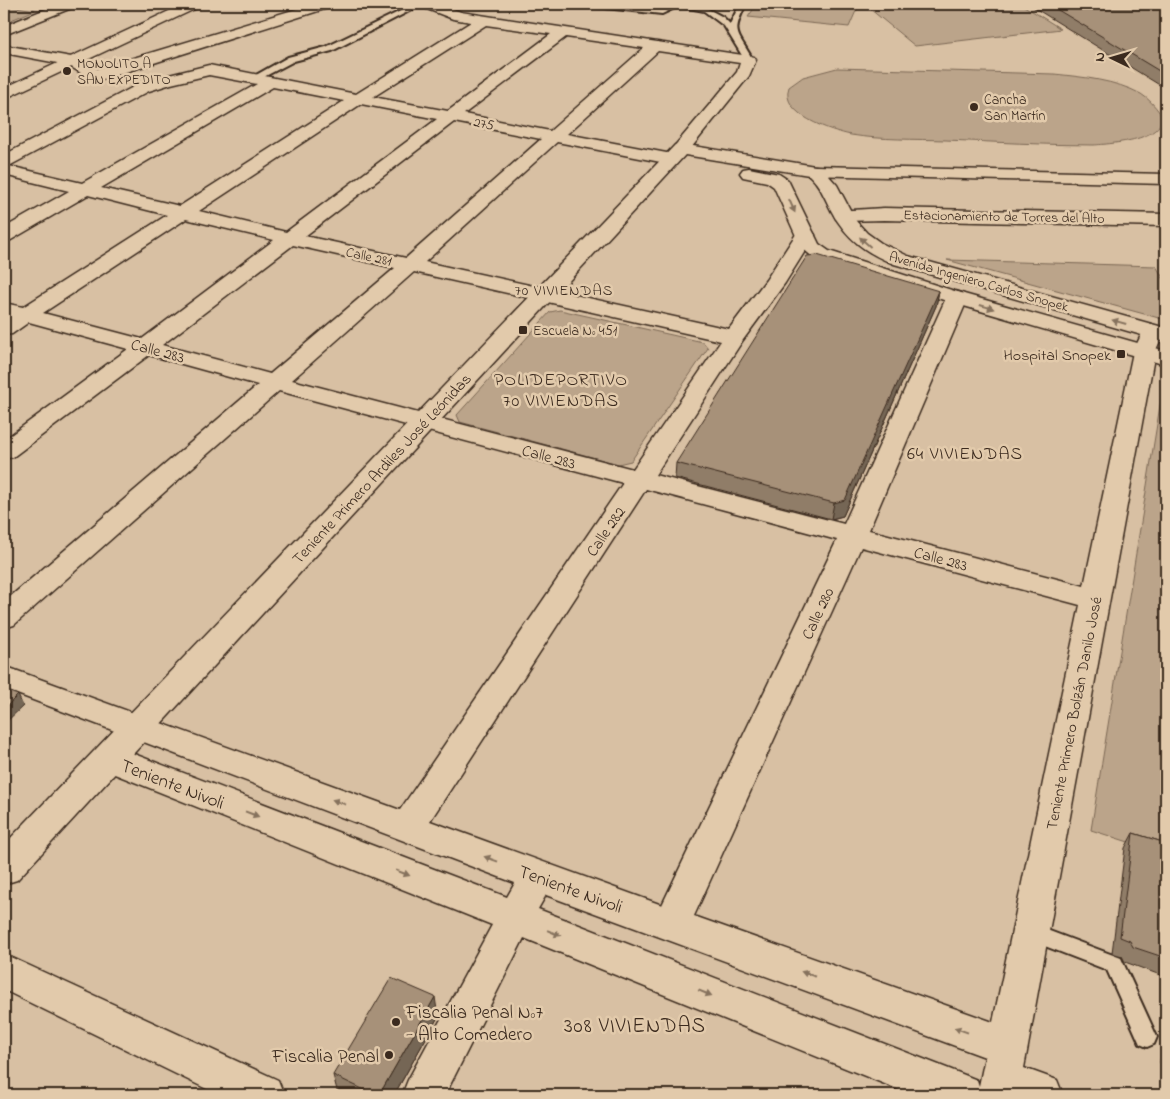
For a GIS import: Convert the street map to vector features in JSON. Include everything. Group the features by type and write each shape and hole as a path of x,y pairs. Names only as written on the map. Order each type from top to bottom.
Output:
{"street":[{"path":"4,32 69,4"},
{"path":"4,94 194,4"},
{"path":"94,75 326,4"},
{"path":"427,4 458,16 749,60"},
{"path":"4,329 182,212 484,20"},
{"path":"4,452 563,32"},
{"path":"4,618 410,265 655,46"},
{"path":"4,49 72,61 94,75 143,88"},
{"name":"Teniente Primero Ardiles José Leónidas","path":"4,869 676,154 744,73 749,60"},
{"name":"275","path":"143,88 166,80 209,70 554,137 676,154 760,174"},
{"path":"4,236 271,82"},
{"path":"4,162 143,88"},
{"path":"676,154 814,171 1166,179"},
{"name":"Calle 281","path":"4,170 289,238 734,337"},
{"name":"Avenida Ingeniero Carlos Snopek","path":"814,171 826,181 843,215 861,240 873,249 901,260 1158,344"},
{"name":"Avenida Ingeniero Carlos Snopek","path":"760,174 773,178 782,184 811,247 822,255 957,298 1158,344"},
{"name":"Estacionamiento de Torres del Alto","path":"843,215 884,214 1166,220"},
{"name":"Calle 282","path":"407,828 734,337 775,283 805,235"},
{"name":"Calle 280","path":"671,925 853,535 957,298"},
{"name":"Calle 283","path":"4,309 147,346 424,423 1096,600"},
{"name":"Teniente Primero Bolzán Danilo José","path":"1002,1074 1096,600 1158,344"},
{"name":"Teniente Nivoli","path":"4,677 671,925 1002,1074 1042,1095"},
{"name":"Teniente Nivoli","path":"108,758 962,1095"},
{"path":"423,1095 536,876"},
{"path":"4,971 263,1095"}],"lane":[{"path":"253,79 291,59 329,49 420,4"},
{"path":"586,4 662,12 679,4 706,10 723,20 734,31 749,60"},
{"path":"734,31 734,20 743,4"},
{"path":"1030,932 1114,964 1147,1036"}],"shaded area":[{"path":"757,4 859,4 849,27 748,17"},
{"path":"917,4 1021,4 1061,29 915,46 870,9"},
{"path":"4,5 35,10 4,23"},
{"name":"Cancha San Martín","path":"837,68 1054,74 1087,78 1121,85 1141,94 1160,113 1161,122 1156,129 1136,139 1094,145 887,139 851,135 831,130 809,120 799,113 788,97 789,87 803,77"},
{"path":"947,260 1156,266 1166,283 1166,320"},
{"path":"560,310 703,342 708,348 631,461 618,464 460,422 457,415 550,312"},
{"path":"1164,381 1166,381 1166,854 1091,830"}],"building":[{"path":"1048,4 1166,4 1166,75"},
{"path":"817,255 939,291 845,500 834,503 676,463 807,256"},
{"path":"4,690 18,695 4,709"},
{"path":"1133,833 1166,843 1166,958 1133,947 1130,941 1120,937"},
{"name":"Fiscalia Penal","path":"391,978 435,997 379,1095 375,1095 333,1075"}],"place":[{"name":"MONOLITO A SAN EXPEDITO","path":"67,71"},
{"name":"Cancha San Martín","path":"974,107"},
{"name":"Escuela Nº 451","path":"523,330"},
{"name":"Hospital Snopek","path":"1121,354"},
{"name":"Fiscalia Penal Nº7 - Alto Comedero","path":"396,1022"},
{"name":"Fiscalia Penal","path":"389,1055"}],"district":[{"name":"70 VIVIENDAS","path":"564,290"},
{"name":"POLIDEPORTIVO 70 VIVIENDAS","path":"561,389"},
{"name":"64 VIVIENDAS","path":"965,453"},
{"name":"308 VIVIENDAS","path":"635,1025"}]}
